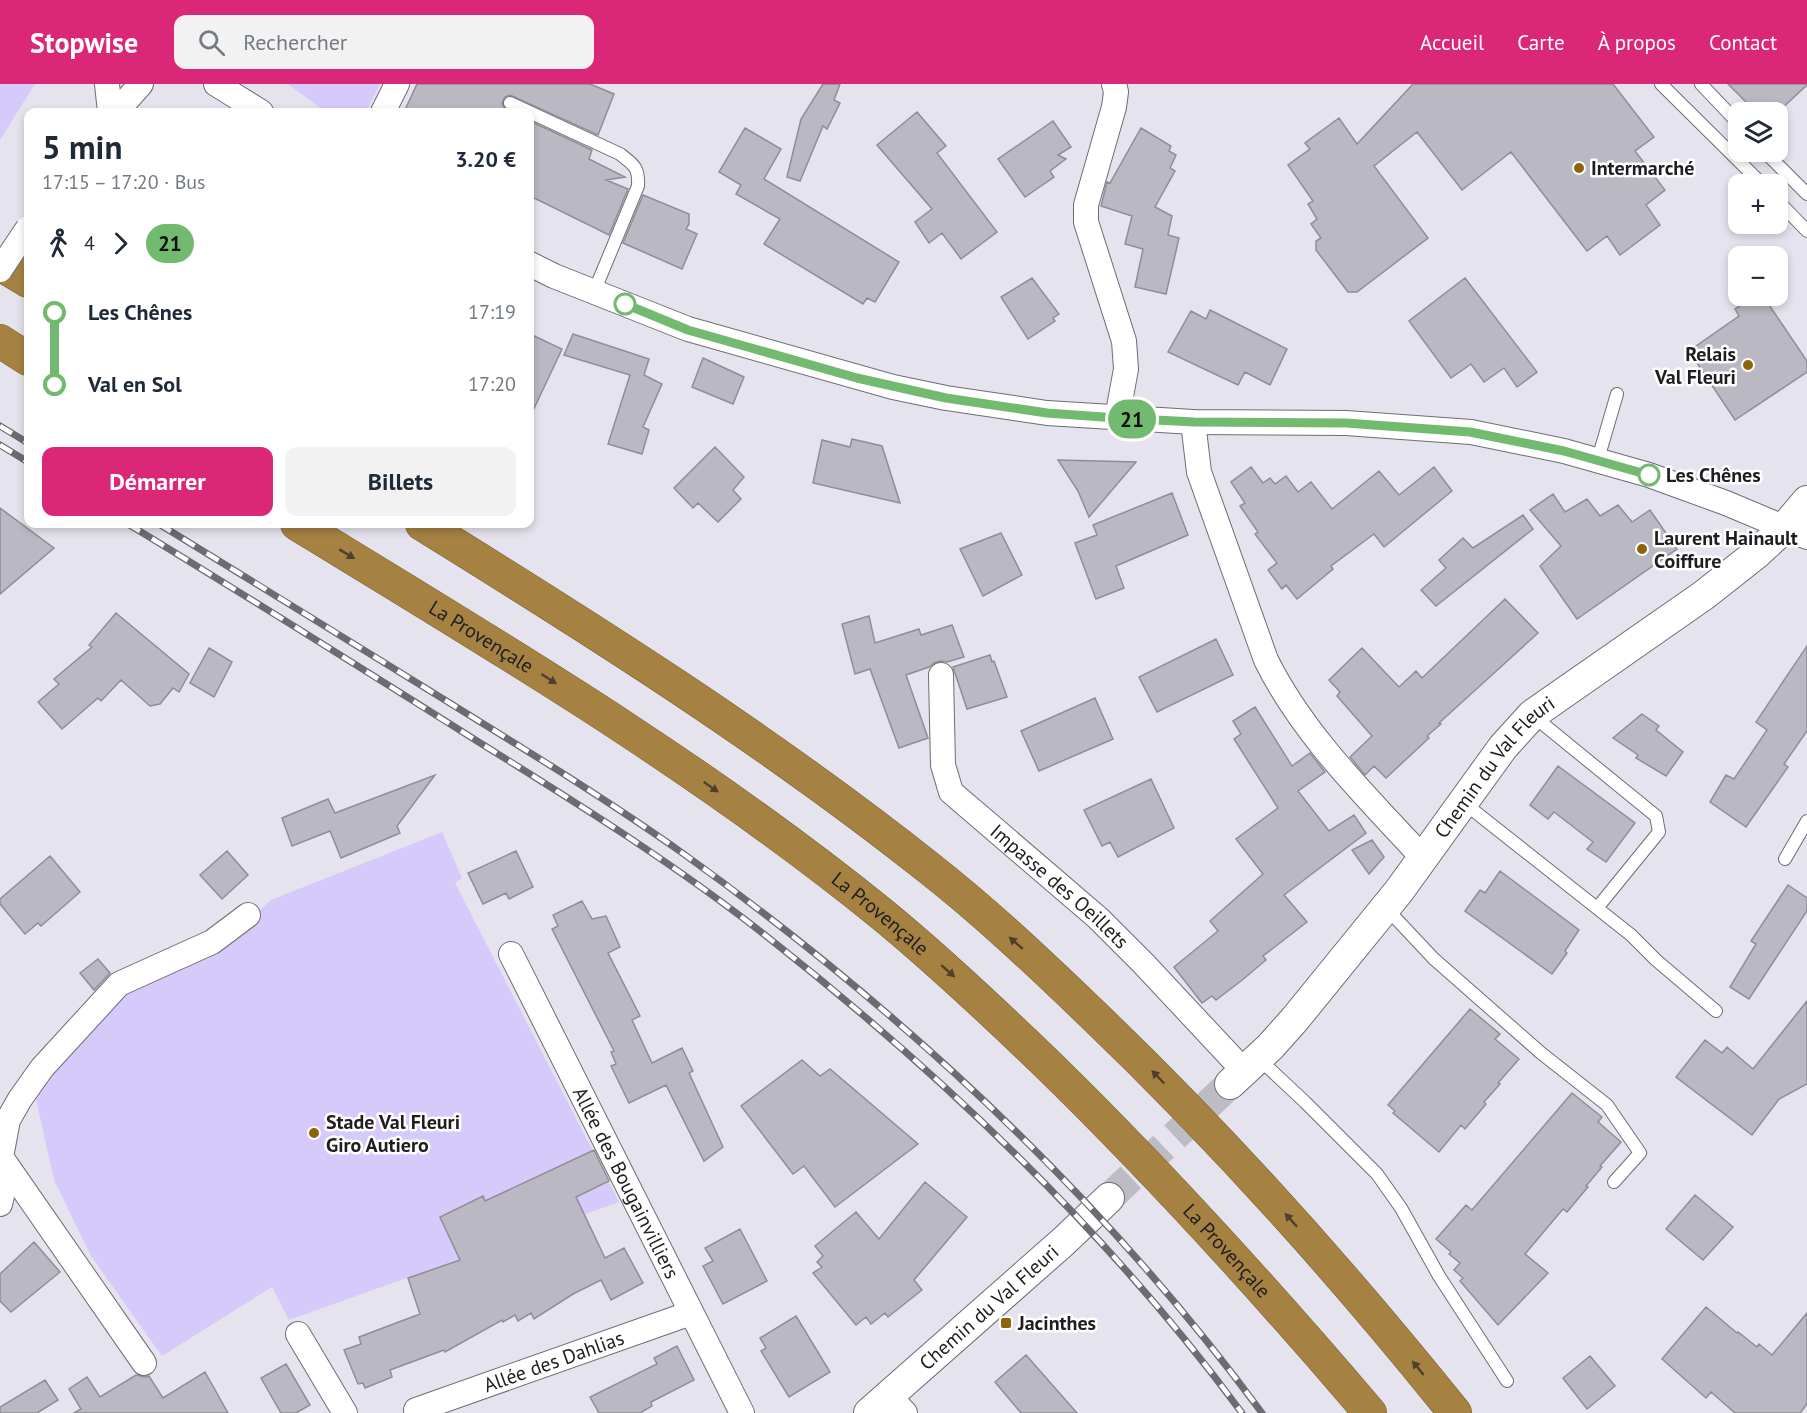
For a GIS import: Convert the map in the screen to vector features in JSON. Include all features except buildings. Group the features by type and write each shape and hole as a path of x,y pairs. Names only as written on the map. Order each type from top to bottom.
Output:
{"highway":[{"path":"0,264 24,279"},
{"path":"0,341 24,356"},
{"name":"La Provençale","path":"304,528 506,651 667,756 777,833 884,915 982,1001 1103,1119 1201,1220 1370,1413"},
{"path":"429,528 531,591 716,712 817,782 941,877 1030,955 1148,1067 1251,1175 1351,1287 1455,1413"}],"street":[{"path":"107,84 110,108"},
{"path":"120,108 141,84"},
{"path":"216,84 255,108"},
{"path":"385,108 397,84"},
{"path":"1114,84 1116,92 1114,107 1086,205 1086,222 1124,341 1126,369 1117,418"},
{"path":"0,270 24,234"},
{"path":"534,266 688,330 857,378 946,398 1047,413 1117,418 1194,422 1346,423 1470,432 1598,459 1726,502 1796,532"},
{"path":"1194,422 1199,472 1266,660 1280,687 1305,724 1366,796 1423,858"},
{"name":"Chemin du Val Fleuri","path":"1244,1071 1295,1019 1423,858 1503,747 1532,715 1704,595 1756,554 1796,532 1807,501"},
{"name":"Impasse des Oeillets","path":"941,675 944,765 951,792 1098,918 1244,1071"},
{"path":"0,1204 1,1157 8,1120 42,1068 119,984 212,942 248,915"},
{"name":"Allée des Bougainvilliers","path":"511,954 742,1413"},
{"path":"1,1157 144,1363"},
{"name":"Chemin du Val Fleuri","path":"888,1407 1108,1198"},
{"name":"Allée des Dahlias","path":"416,1410 691,1313"},
{"path":"298,1334 345,1413"}],"lane":[{"path":"1661,84 1752,174"},
{"path":"1701,84 1728,112"},
{"path":"510,104 519,108"},
{"path":"534,115 620,154 634,165 638,174 638,186 594,292"},
{"path":"1775,162 1807,194"},
{"path":"1788,211 1807,231"},
{"path":"1598,459 1617,394"},
{"path":"1532,715 1656,816 1659,832 1597,908"},
{"path":"1463,803 1631,935 1656,960 1716,1011"},
{"path":"1785,859 1807,821"},
{"path":"1385,907 1443,967 1541,1053 1607,1105 1640,1153 1614,1182"},
{"path":"1244,1071 1305,1102 1377,1174 1401,1208 1440,1276 1507,1381"}],"shaded area":[{"path":"0,84 35,84 0,140"},
{"path":"288,84 380,84 368,108 321,108"},
{"name":"Stade Val Fleuri Giro Autiero","path":"442,832 462,878 455,883 619,1202 289,1320 272,1287 162,1356 91,1256 54,1180 33,1086 126,990 226,941 271,900"}],"tunnel":[{"path":"1109,1198 1230,1084"}],"railway":[{"path":"0,426 24,441"},
{"path":"0,445 24,460"},
{"path":"134,528 589,812 699,886 770,939 899,1046 1022,1160 1137,1282 1242,1413"},
{"path":"165,528 622,812 762,912 842,975 994,1110 1066,1182 1135,1256 1200,1333 1262,1413"}],"bus line":[{"name":"21","path":"625,304 688,330 857,378 946,398 1047,413 1117,418 1194,422 1346,423 1470,432 1598,459 1649,475"}],"place":[{"name":"Intermarché","path":"1579,168"},
{"name":"Relais Val Fleuri","path":"1748,365"},
{"name":"Les Chênes","path":"1649,475"},
{"name":"Laurent Hainault Coiffure","path":"1642,549"},
{"name":"Stade Val Fleuri Giro Autiero","path":"314,1133"},
{"name":"Jacinthes","path":"1006,1323"}]}
